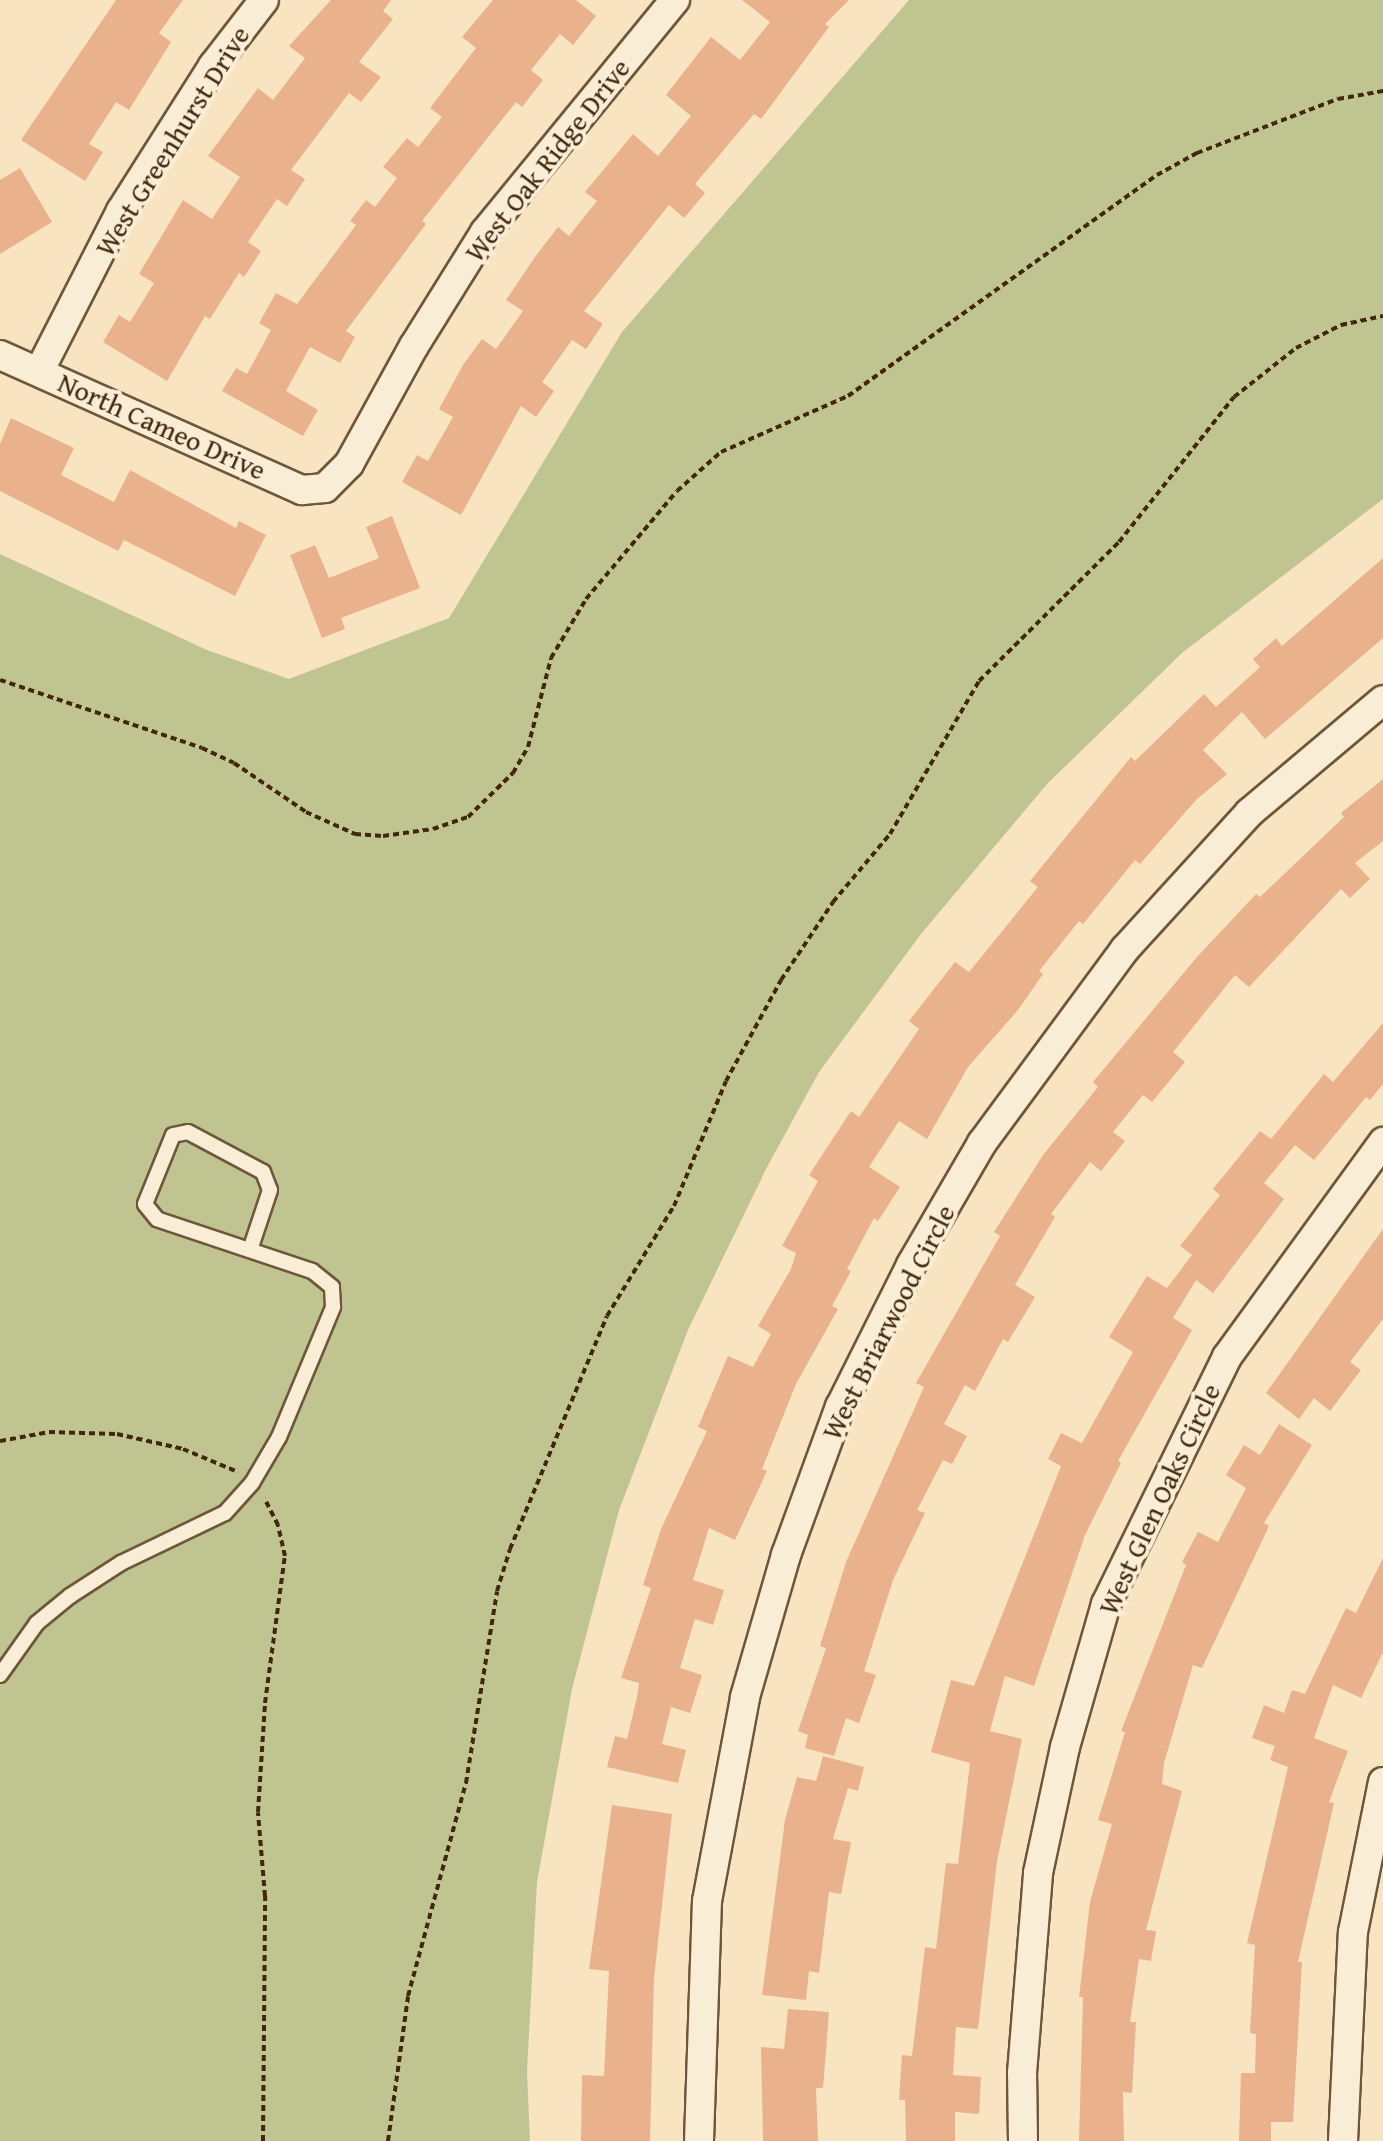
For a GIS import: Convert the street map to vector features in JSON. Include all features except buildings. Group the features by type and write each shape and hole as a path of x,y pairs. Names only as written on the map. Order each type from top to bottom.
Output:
{"street":[{"name":"West Greenhurst Drive","path":"40,370 121,211 213,66 264,0"},
{"name":"West Oak Ridge Drive","path":"325,488 349,464 485,232 675,0"},
{"name":"North Cameo Drive","path":"0,355 40,370 302,490 325,488"},
{"name":"West Briarwood Circle","path":"699,2141 707,1901 745,1697 786,1555 840,1407 911,1265 982,1143 1125,949 1249,813 1383,700"},
{"name":"West Glen Oaks Circle","path":"1023,2141 1022,2073 1038,1873 1065,1747 1106,1604 1227,1357 1383,1142"},
{"path":"1343,2141 1353,1932 1383,1782"}],"lane":[{"path":"0,1675 37,1623 70,1596 121,1563 225,1513 252,1483 279,1437 333,1307 332,1287 312,1271 157,1219 145,1204 173,1135 188,1132 263,1172 270,1190 250,1250"}],"path":[{"path":"0,680 202,748 234,763 306,812 355,834 383,836 433,829 468,817 503,785 528,747 551,658 586,599 677,491 721,452 848,396 1157,175 1197,153 1338,99 1383,91"},
{"path":"388,2141 408,1996 466,1783 497,1591 510,1549 607,1316 674,1206 726,1081 781,980 833,902 890,834 979,681 1119,542 1234,397 1296,348 1341,325 1383,316"},
{"path":"0,1441 49,1432 117,1434 183,1449 238,1471 252,1483 273,1512 285,1556 265,1703 258,1812 265,1896 263,2141"}],"green space":[{"path":"909,0 1383,0 1383,499 1182,653 1047,784 921,934 819,1072 766,1169 688,1330 619,1510 572,1689 537,1882 527,2072 530,2141 0,2141 0,554 207,650 289,679 449,618 622,332"}]}
